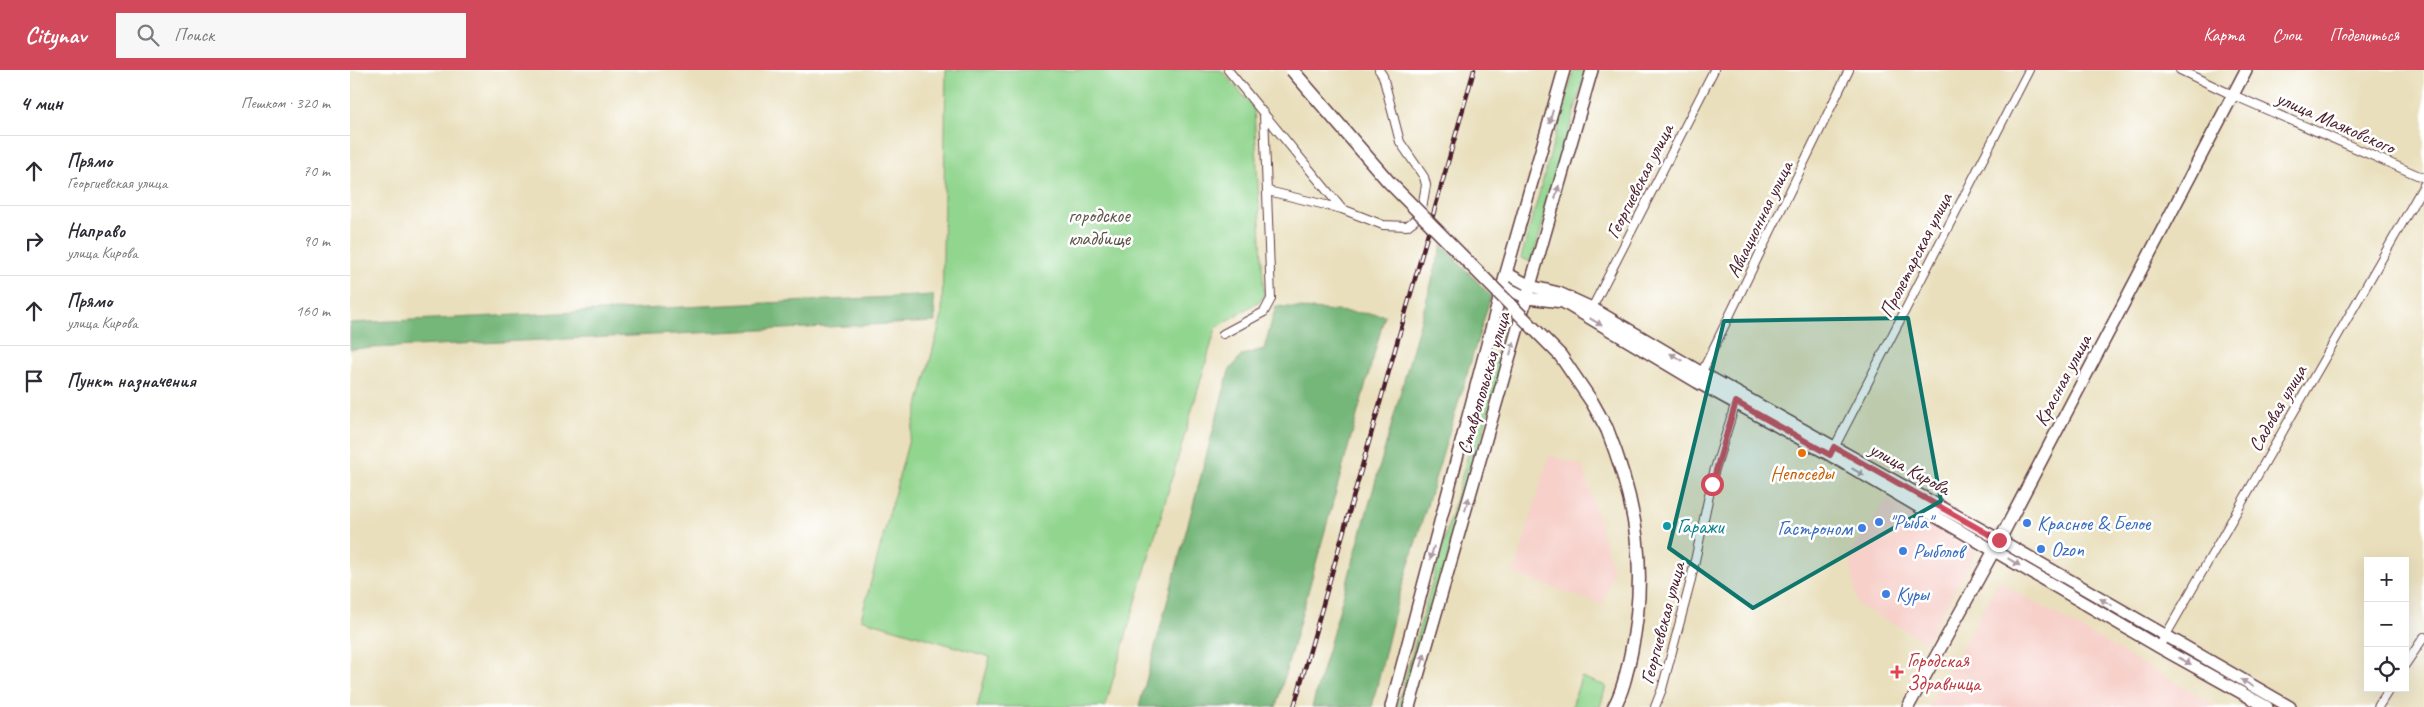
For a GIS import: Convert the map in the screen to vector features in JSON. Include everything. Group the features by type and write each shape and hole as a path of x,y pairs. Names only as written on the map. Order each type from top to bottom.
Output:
{"main road":[{"path":"1292,70 1388,181 1560,356 1592,402 1607,429 1623,471 1634,516 1639,558 1639,595 1634,636 1627,670 1614,707"}],"street":[{"path":"1228,70 1342,209"},
{"path":"1268,191 1342,209 1383,225 1406,226 1415,220 1422,208 1426,185 1420,169 1400,142 1383,76 1379,70"},
{"name":"Ставропольская улица","path":"1391,707 1506,273 1564,70"},
{"name":"Ставропольская улица","path":"1409,707 1592,70"},
{"name":"Георгиевская улица","path":"1592,308 1714,70"},
{"name":"Авиационная улица","path":"1700,377 1849,70"},
{"name":"Пролетарская улица","path":"1832,451 2029,70"},
{"name":"улица Маяковского","path":"2180,70 2232,95 2424,178"},
{"name":"Красная улица","path":"1908,707 1997,545 2246,70"},
{"path":"1222,334 1264,312 1271,299 1264,113"},
{"name":"Садовая улица","path":"2159,647 2424,185"},
{"name":"улица Кирова","path":"1506,273 1530,286 1559,292 1592,308 1736,402 1832,451"},
{"name":"улица Кирова","path":"1503,286 1527,298 1562,302 1700,377 1997,545 2290,707"},
{"name":"Георгиевская улица","path":"1655,707 1662,688 1690,584 1714,472 1736,402"},
{"name":"улица Кирова","path":"1997,545 2159,647 2267,707"},
{"path":"2409,659 2424,637"},
{"path":"2378,707 2387,692"}],"highlighted area":[{"path":"1908,318 1941,501 1753,608 1669,548 1724,321"}],"shaded area":[{"path":"1549,455 1583,466 1613,571 1603,605 1514,574"},
{"path":"1887,499 1976,552 1926,642 1857,604 1849,554"},
{"path":"1999,582 2218,707 1928,707"}],"green space":[{"name":"городское кладбище","path":"946,70 1221,70 1254,108 1264,298 1216,328 1105,707 977,707 990,657 861,619 942,316"},
{"path":"1574,70 1586,70 1532,262 1521,258"},
{"path":"1442,245 1491,296 1397,603 1372,707 1312,707"},
{"path":"933,295 935,322 350,349 350,323"},
{"path":"1276,306 1385,315 1276,707 1139,707 1229,371 1242,355 1264,349"},
{"path":"1504,327 1512,329 1406,707 1397,707"},
{"path":"1581,677 1606,686 1600,707 1572,707"}],"railway":[{"path":"1294,707 1474,70"}],"place":[{"name":"Непоседы","path":"1802,453"},
{"name":"\"Рыба\"","path":"1879,522"},
{"name":"Красное & Белое","path":"2027,523"},
{"name":"Гаражи","path":"1667,526"},
{"name":"Гастроном","path":"1862,528"},
{"name":"Ozon","path":"2041,549"},
{"name":"Рыболов","path":"1903,551"},
{"name":"Куры","path":"1886,594"},
{"name":"Городская Здравница","path":"1897,672"}],"route":[{"path":"1712,484 1736,402 1830,455 1834,447 1999,540"}]}
